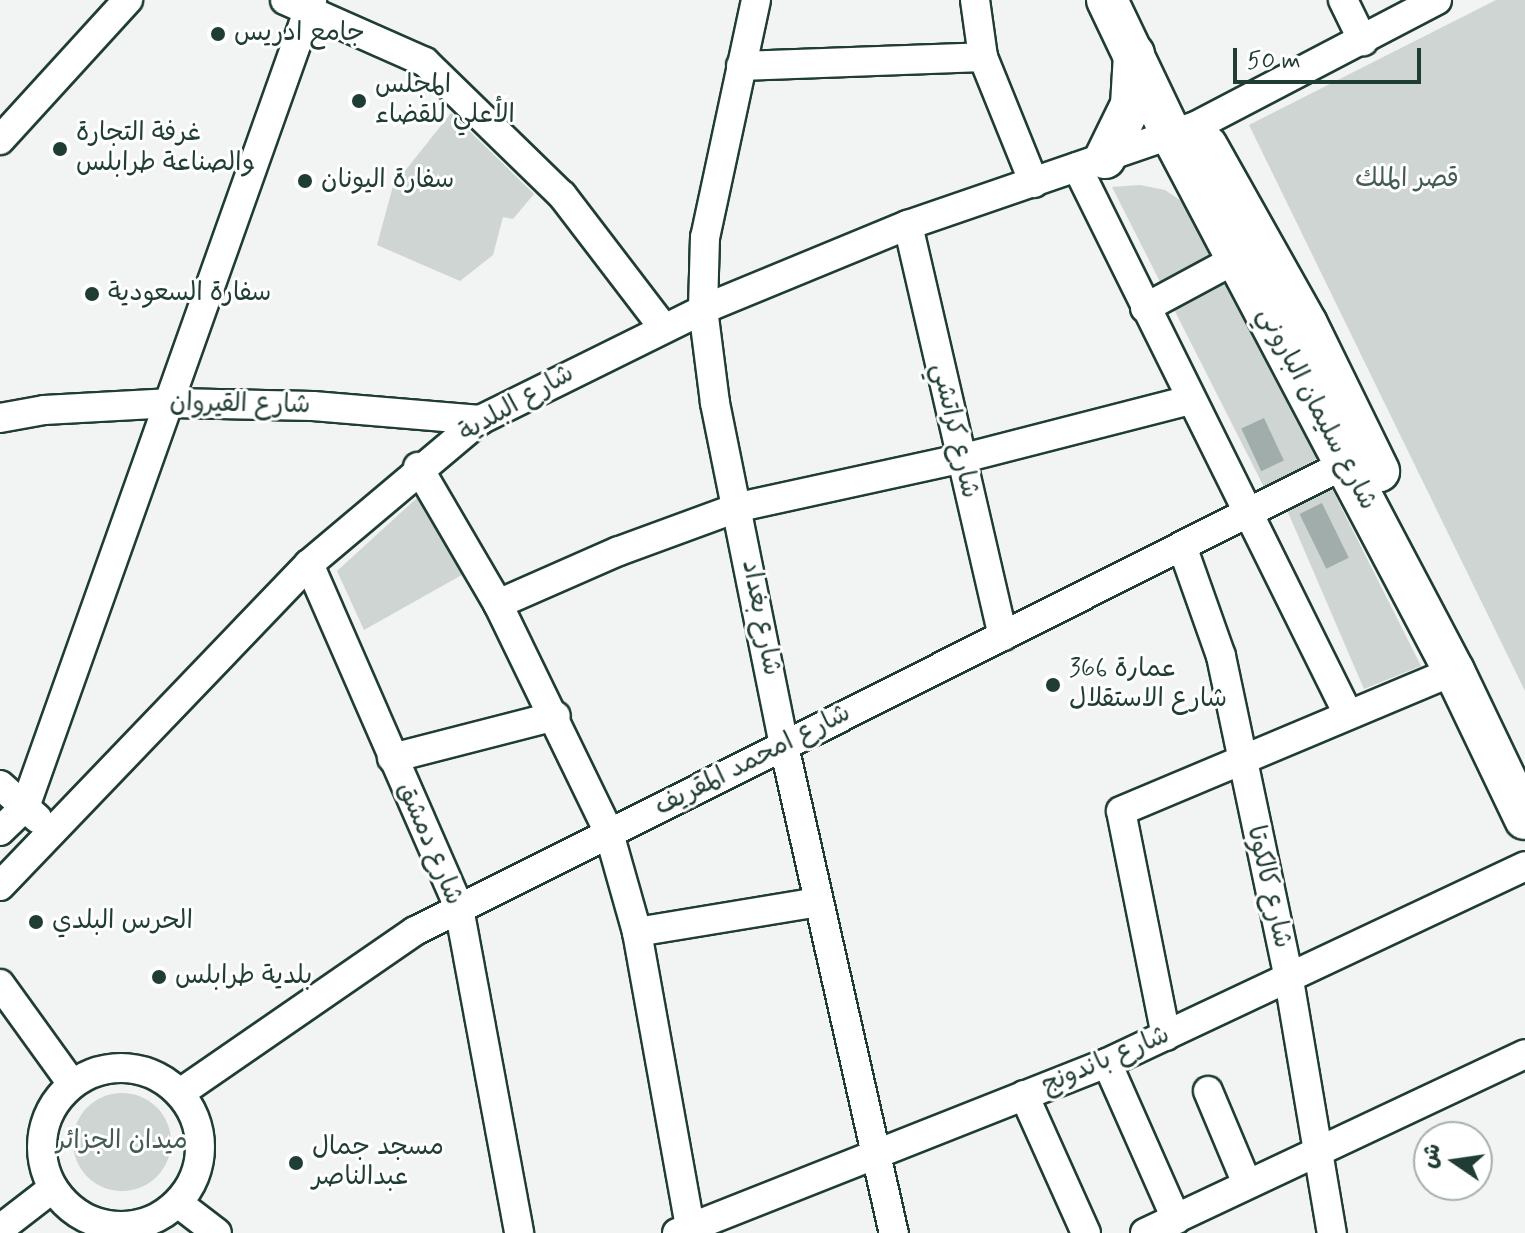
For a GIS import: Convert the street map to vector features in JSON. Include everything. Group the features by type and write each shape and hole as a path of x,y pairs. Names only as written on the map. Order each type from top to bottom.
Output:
{"highway":[{"name":"شارع سليمان الباروني","path":"1107,0 1134,50 1307,324 1525,765"},
{"name":"شارع سليمان الباروني","path":"1136,0 1184,131 1236,259 1454,671 1525,819"},
{"path":"1091,162 1131,105 1134,50"}],"street":[{"path":"5,123 128,0"},
{"name":"شارع بغداد","path":"756,0 705,237 703,309 715,403 739,507 784,746 818,902 880,1155 894,1233"},
{"path":"975,0 983,57 1034,183"},
{"path":"1343,0 1363,41"},
{"name":"شارع البلدية","path":"0,886 50,829 309,564 418,467 480,420 703,309 908,225 1184,131 1437,0"},
{"path":"0,831 25,807 172,403 302,3 425,62 562,195 663,327"},
{"path":"741,66 983,57"},
{"path":"1091,162 1145,308 1347,712"},
{"name":"شارع كراتشي","path":"908,225 1003,636"},
{"path":"1145,308 1236,259"},
{"path":"498,604 619,551 739,507 960,459 1189,400"},
{"name":"شارع القيروان","path":"0,418 44,410 172,403 313,406 480,420"},
{"name":"شارع امحمد المقريف","path":"180,1093 358,967 459,908 1345,464"},
{"path":"418,467 498,604 556,716 609,833 637,932 686,1231"},
{"name":"شارع كالكوتا","path":"1182,546 1214,632 1239,760 1289,980 1332,1233"},
{"name":"شارع دمشق","path":"309,564 459,908 519,1233"},
{"path":"1166,1036 1121,811 1347,712 1454,671"},
{"path":"392,758 556,716"},
{"path":"0,785 50,829"},
{"name":"شارع باندونج","path":"686,1231 1107,1063 1289,980 1525,866"},
{"path":"637,932 818,902"},
{"path":"0,984 72,1084"},
{"path":"1145,1233 1525,1054"},
{"path":"1107,1063 1176,1219"},
{"path":"128,1068 162,1078 180,1093 200,1136 192,1183 178,1203 159,1217 114,1227 71,1209 53,1188 42,1155 42,1135 48,1116 72,1084 93,1072 128,1068"},
{"path":"1208,1091 1247,1184"},
{"path":"1024,1095 1086,1233"},
{"path":"0,1229 53,1188"},
{"path":"178,1203 217,1233"}],"green space":[{"name":"قصر الملك","path":"1496,0 1525,0 1525,691 1249,125"},
{"path":"451,113 534,194 513,219 503,217 493,255 460,281 377,245 393,186"},
{"path":"1140,185 1165,190 1184,203 1322,456 1265,489 1112,187"},
{"path":"1331,487 1421,666 1364,689 1287,510"},
{"path":"418,497 467,572 364,630 337,571"},
{"name":"ميدان الجزائر","path":"122,1093 141,1096 157,1107 168,1123 171,1142 168,1161 157,1177 141,1188 122,1191 103,1188 87,1177 76,1161 73,1142 76,1123 87,1107 103,1096"}],"shaded area":[{"path":"1264,418 1284,461 1261,471 1241,429"},
{"path":"1322,503 1349,558 1326,569 1300,514"}],"place":[{"name":"جامع ادريس","path":"218,34"},
{"name":"المجلس الأعلي للقضاء","path":"359,101"},
{"name":"غرفة التجارة والصناعة طرابلس","path":"60,149"},
{"name":"سفارة اليونان","path":"305,181"},
{"name":"سفارة السعودية","path":"92,294"},
{"name":"عمارة 366 شارع الاستقلال","path":"1053,685"},
{"name":"الحرس البلدي","path":"36,922"},
{"name":"بلدية طرابلس","path":"159,977"},
{"name":"مسجد جمال عبدالناصر","path":"296,1163"}]}
